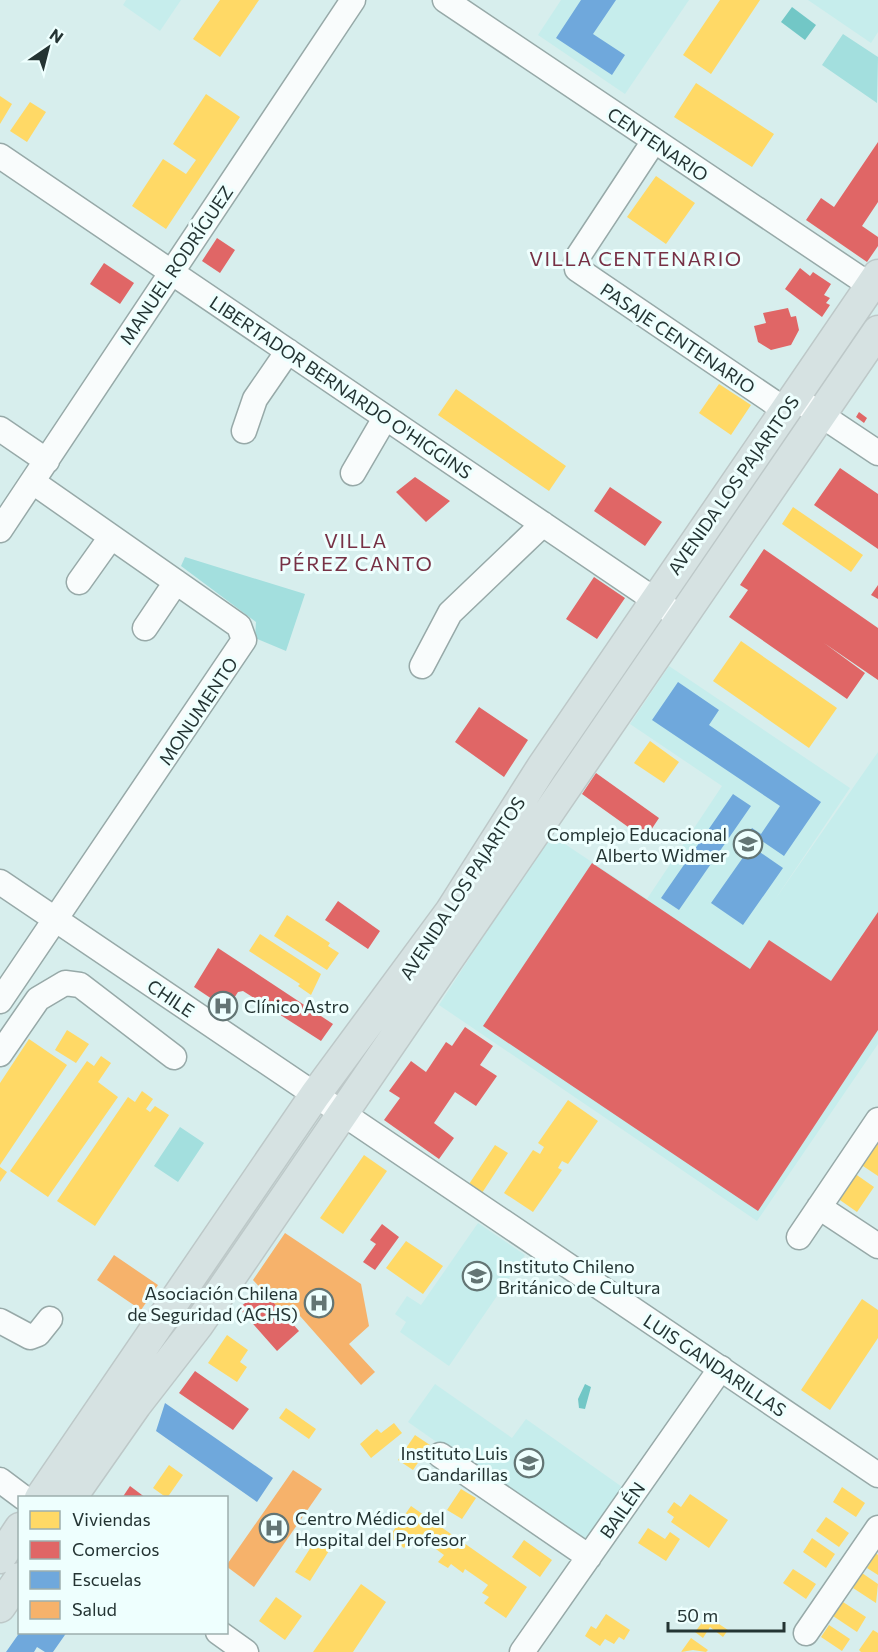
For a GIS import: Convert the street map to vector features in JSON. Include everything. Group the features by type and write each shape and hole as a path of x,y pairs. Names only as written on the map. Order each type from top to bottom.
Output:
{"main road":[{"name":"AVENIDA LOS PAJARITOS","path":"41,1496 315,1095 450,912 542,767 874,280"},
{"name":"AVENIDA LOS PAJARITOS","path":"72,1496 135,1405 198,1325 878,331"},
{"path":"0,1558 18,1531"},
{"path":"0,1607 18,1581"}],"street":[{"name":"MANUEL RODRÍGUEZ","path":"0,530 353,0"},
{"name":"CENTENARIO","path":"445,0 654,141 874,280"},
{"name":"PASAJE CENTENARIO","path":"654,141 579,255 576,262 578,269 790,403"},
{"name":"LIBERTADOR BERNARDO O'HIGGINS","path":"0,156 681,618"},
{"path":"244,431 255,399 288,351"},
{"path":"790,403 820,414 878,453"},
{"path":"353,473 386,418"},
{"path":"0,429 40,472"},
{"path":"0,443 40,472"},
{"name":"MONUMENTO","path":"0,1001 243,645 244,636 239,626 111,537 40,472"},
{"path":"422,666 450,612 543,524"},
{"path":"79,582 111,537"},
{"path":"146,628 176,582"},
{"name":"CHILE","path":"0,882 343,1113"},
{"path":"0,1054 38,999 65,984 80,985 174,1057"},
{"name":"LUIS GANDARILLAS","path":"343,1113 878,1475"},
{"path":"799,1237 878,1120"},
{"path":"819,1207 878,1246"},
{"path":"0,1321 30,1337 38,1334 50,1319"},
{"name":"BAILÉN","path":"522,1652 721,1368"},
{"path":"440,1455 589,1557"},
{"path":"0,1480 23,1496"},
{"path":"806,1633 878,1528"},
{"path":"221,1634 246,1652"}],"shaded area":[{"path":"126,0 181,0 160,31 123,5"},
{"path":"561,0 689,0 625,94 538,35"},
{"path":"808,0 878,0 878,32 871,43"},
{"path":"792,7 816,25 805,40 781,22"},
{"path":"843,34 878,57 877,103 822,65"},
{"path":"185,557 305,594 286,651 255,638 256,622 181,566"},
{"path":"669,666 850,788 774,901 878,752 878,1044 757,1221 439,1005 550,834 647,899 722,786 630,724"},
{"path":"180,1127 204,1143 178,1182 154,1166"},
{"name":"Instituto Chileno Británico de Cultura","path":"478,1223 525,1255 449,1366 400,1332 406,1322 395,1314 407,1296 421,1305"},
{"name":"Instituto Luis Gandarillas","path":"435,1384 512,1438 526,1419 625,1489 585,1546 408,1422"},
{"path":"585,1384 591,1387 585,1409 579,1408 578,1399"}],"building: Viviendas":[{"path":"220,0 259,0 220,57 193,39"},
{"path":"720,0 760,0 711,74 683,55"},
{"path":"696,83 774,134 752,167 674,117"},
{"path":"206,94 240,117 166,229 132,206 163,159 186,174 196,160 173,144"},
{"path":"0,96 12,104 0,124"},
{"path":"30,102 46,112 27,142 10,131"},
{"path":"656,176 695,203 666,244 627,217"},
{"path":"719,384 751,405 731,435 699,413"},
{"path":"456,389 566,466 549,491 438,415"},
{"path":"793,507 863,555 851,572 782,524"},
{"path":"741,641 837,708 809,748 713,681"},
{"path":"650,741 679,762 664,783 634,763"},
{"path":"287,915 330,943 328,946 339,953 327,970 274,936"},
{"path":"260,934 321,974 311,995 298,986 300,984 249,951"},
{"path":"67,1030 89,1044 76,1063 55,1050"},
{"path":"29,1039 67,1065 0,1165 0,1083"},
{"path":"101,1056 111,1063 98,1082 118,1097 48,1197 10,1171 87,1061 94,1066"},
{"path":"142,1091 153,1099 146,1109 150,1112 155,1106 169,1115 95,1226 57,1201 128,1097 135,1102"},
{"path":"568,1100 598,1121 568,1164 562,1161 558,1168 562,1170 533,1212 504,1193 533,1150 540,1154 544,1147 538,1143"},
{"path":"878,1138 878,1176 860,1164"},
{"path":"495,1145 508,1153 482,1193 469,1184"},
{"path":"364,1155 387,1171 343,1234 320,1218"},
{"path":"0,1167 7,1172 0,1182"},
{"path":"854,1173 874,1187 857,1212 837,1198"},
{"path":"406,1241 443,1266 423,1294 386,1268"},
{"path":"862,1299 878,1310 878,1338 830,1410 801,1390"},
{"path":"227,1335 248,1350 240,1362 247,1367 237,1382 208,1363"},
{"path":"286,1408 316,1429 309,1439 279,1418"},
{"path":"394,1423 402,1433 371,1458 360,1444 377,1429 381,1433"},
{"path":"415,1435 430,1445 413,1470 398,1460"},
{"path":"169,1465 183,1475 168,1496 164,1496 153,1488"},
{"path":"842,1487 865,1503 856,1517 833,1502"},
{"path":"461,1489 476,1498 462,1519 447,1510"},
{"path":"690,1494 728,1520 709,1548 671,1522 674,1517 667,1512 674,1502 681,1507"},
{"path":"411,1506 527,1587 506,1618 484,1603 489,1597 482,1593 488,1585 465,1569 463,1573 451,1564 448,1568 438,1562 444,1555 421,1538 415,1547 408,1543 404,1548 389,1537"},
{"path":"826,1517 849,1533 839,1547 816,1531"},
{"path":"648,1528 665,1539 670,1532 680,1539 666,1561 638,1543"},
{"path":"318,1536 332,1546 310,1581 295,1572"},
{"path":"812,1538 835,1554 826,1568 803,1552"},
{"path":"524,1540 552,1560 540,1577 512,1557"},
{"path":"876,1553 878,1555 878,1575 867,1568"},
{"path":"793,1569 816,1584 806,1599 783,1583"},
{"path":"862,1573 878,1584 876,1603 853,1588"},
{"path":"361,1584 386,1602 353,1652 313,1652"},
{"path":"276,1597 302,1616 285,1640 259,1621"},
{"path":"843,1602 866,1617 857,1632 833,1616"},
{"path":"606,1614 630,1630 624,1640 619,1637 614,1644 605,1639 600,1646 585,1636 591,1626 596,1629"},
{"path":"707,1616 728,1630 723,1637 710,1627 703,1638 695,1632"},
{"path":"829,1625 850,1639 842,1651 821,1637"},
{"path":"873,1630 878,1633 878,1652 861,1652 859,1650"},
{"path":"691,1638 708,1650 706,1652 693,1650 681,1652"}],"building: Comercios":[{"path":"878,142 878,202 862,226 878,237 878,246 867,262 806,220 821,198 834,207"},
{"path":"217,238 235,250 220,273 202,261"},
{"path":"104,263 134,283 120,304 90,284"},
{"path":"800,268 810,276 813,272 831,284 824,295 830,298 826,303 830,305 822,317 785,289"},
{"path":"788,308 791,317 796,316 799,330 791,345 771,350 758,342 754,326 766,323 763,313"},
{"path":"859,412 867,418 864,423 856,417"},
{"path":"840,468 878,494 878,549 814,505"},
{"path":"415,477 450,501 426,522 396,492"},
{"path":"610,487 662,522 645,546 594,511"},
{"path":"764,549 878,628 878,680 824,643 865,673 847,699 729,617 748,590 740,585"},
{"path":"594,577 625,598 597,639 566,619"},
{"path":"878,585 878,599 871,595"},
{"path":"479,707 528,740 504,777 455,742"},
{"path":"596,773 659,818 645,839 582,794"},
{"path":"592,863 750,969 769,940 831,981 878,912 878,1030 758,1211 483,1026"},
{"path":"338,901 380,931 368,949 325,920"},
{"path":"218,948 333,1024 321,1041 243,991 238,992 227,1009 194,987"},
{"path":"465,1027 493,1046 480,1065 497,1076 476,1106 455,1092 434,1123 454,1138 439,1159 384,1120 400,1098 389,1091 411,1061 426,1072 446,1042 452,1046"},
{"path":"382,1224 399,1237 375,1270 363,1262 376,1244 370,1240"},
{"path":"262,1289 299,1331 277,1351 239,1308"},
{"path":"195,1371 249,1409 233,1430 179,1393"},
{"path":"130,1486 143,1496 123,1496"}],"building: Escuelas":[{"path":"581,0 616,0 593,34 625,55 612,75 556,38"},
{"path":"678,682 719,710 709,725 821,802 784,856 749,832 752,828 761,834 780,806 652,720"},
{"path":"733,794 751,806 679,910 661,898"},
{"path":"751,846 783,868 743,925 711,903"},
{"path":"165,1403 273,1478 257,1502 156,1431"},
{"path":"19,1634 66,1634 53,1652 45,1652 37,1647 34,1652 6,1652"}],"building: Salud":[{"name":"Asociación Chilena de Seguridad (ACHS)","path":"285,1233 361,1284 369,1326 349,1344 375,1372 361,1385 300,1316 292,1323 253,1280"},
{"path":"114,1255 158,1285 141,1310 97,1280"},
{"name":"Centro Médico del Hospital del Profesor","path":"293,1470 322,1489 254,1587 228,1568 228,1563"}],"place":[{"name":"Complejo Educacional Alberto Widmer","path":"748,844"},
{"name":"Clínico Astro","path":"223,1006"},
{"name":"Instituto Chileno Británico de Cultura","path":"477,1276"},
{"name":"Asociación Chilena de Seguridad (ACHS)","path":"319,1303"},
{"name":"Instituto Luis Gandarillas","path":"529,1463"},
{"name":"Centro Médico del Hospital del Profesor","path":"274,1528"}],"district":[{"name":"VILLA CENTENARIO","path":"636,258"},
{"name":"VILLA PÉREZ CANTO","path":"356,552"}]}
